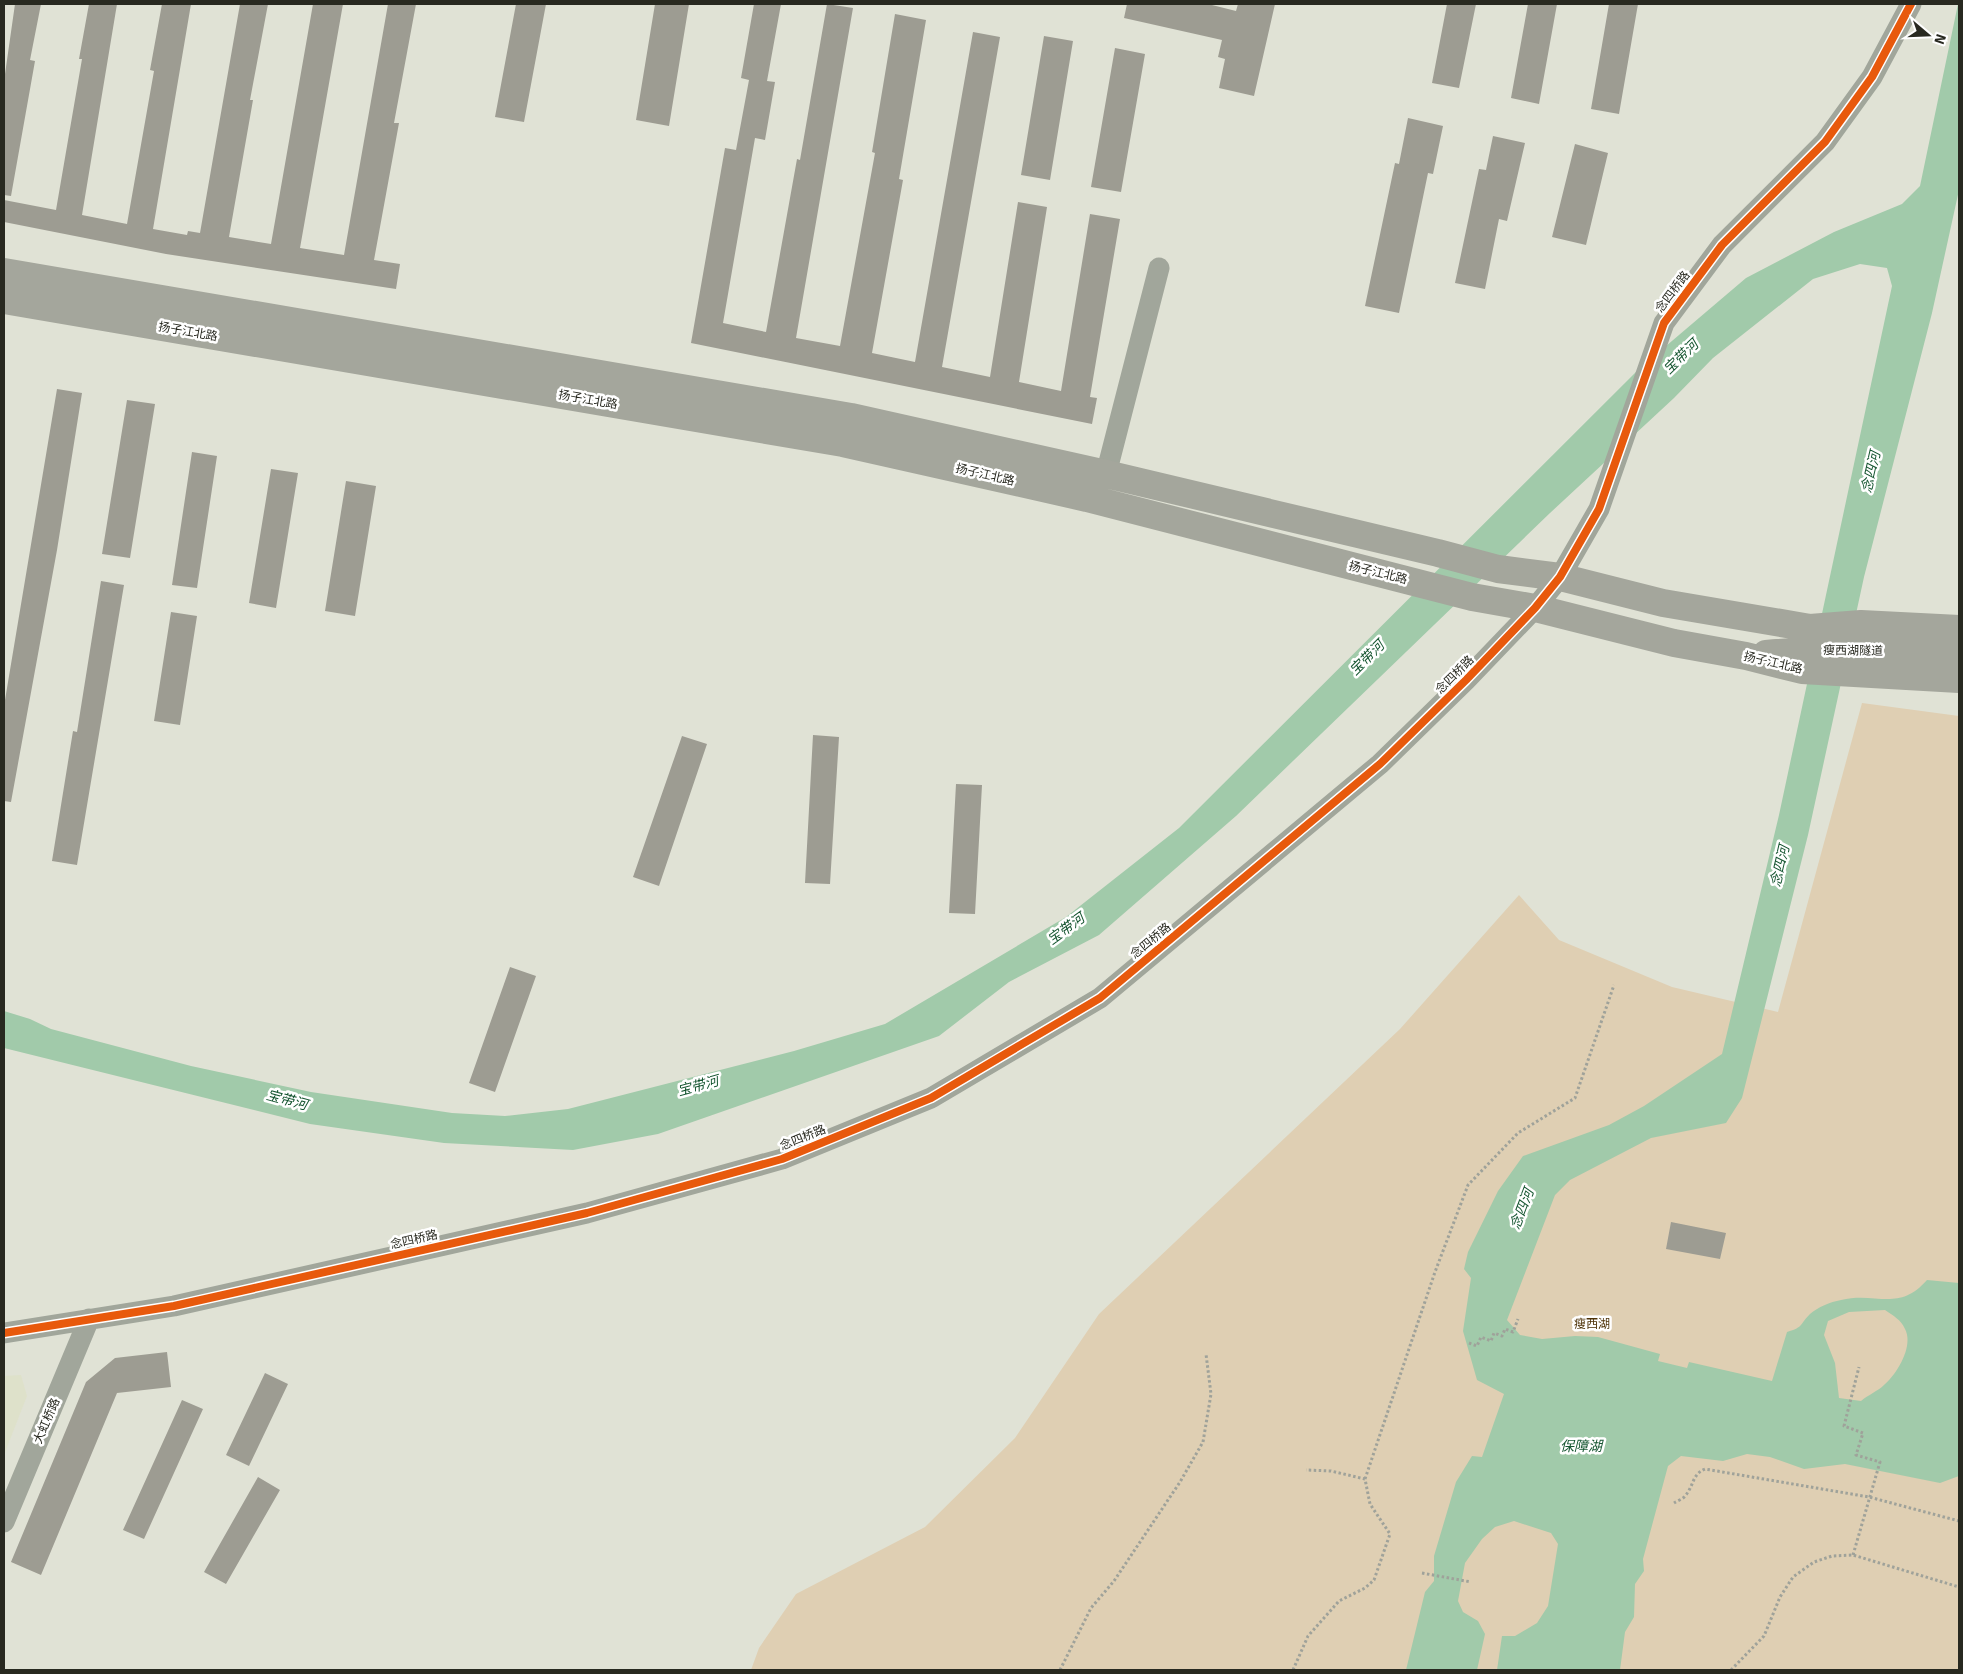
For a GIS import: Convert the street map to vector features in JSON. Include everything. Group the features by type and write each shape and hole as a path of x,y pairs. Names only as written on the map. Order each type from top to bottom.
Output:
{"main road":[{"name":"扬子江北路","path":"4,272 851,418 1106,474 1498,569 1560,577 1663,603 1806,649 1858,649 1959,679"},
{"name":"扬子江北路","path":"4,300 843,443 1088,498 1472,597 1535,608 1674,643 1746,656 1806,649 1858,649 1959,629"},
{"name":"瘦西湖隧道","path":"1858,649 1959,654"}],"street":[{"name":"念四桥路","path":"4,1333 174,1306 587,1213 782,1159 931,1098 1100,998 1380,764 1466,680 1535,608 1560,577 1599,508 1664,323 1722,245 1826,142 1872,78 1911,4"},
{"path":"1106,474 1159,268"},
{"name":"大虹桥路","path":"4,1522 89,1320"}],"path":[{"path":"1293,1670 1308,1636 1339,1601 1365,1588 1374,1580 1390,1534 1370,1504 1365,1480 1434,1272 1468,1186 1518,1133 1575,1098 1614,985"},
{"path":"1469,1342 1477,1346 1481,1337 1491,1341 1494,1333 1502,1336 1505,1329 1513,1332 1518,1319"},
{"path":"1060,1670 1091,1608 1114,1581 1180,1482 1203,1442 1211,1394 1206,1354"},
{"path":"1853,1555 1880,1462 1856,1454 1863,1434 1844,1426 1859,1367"},
{"path":"1674,1503 1685,1496 1699,1471 1705,1469 1869,1497 1959,1521"},
{"path":"1306,1470 1330,1471 1365,1480"},
{"path":"1731,1670 1764,1636 1780,1597 1793,1577 1814,1562 1832,1556 1853,1555 1959,1587"},
{"path":"1422,1573 1471,1582"}],"shaded area":[{"path":"21,1375 27,1396 4,1455 4,1376"}],"green space":[{"name":"瘦西湖","path":"1862,703 1959,716 1959,1670 751,1670 759,1648 796,1594 925,1527 1015,1438 1099,1314 1400,1029 1519,895 1559,940 1672,987 1778,1012"}],"water":[{"path":"1958,4 1959,190 1932,313 1864,577 1808,835 1742,1098 1726,1123 1651,1138 1570,1180 1555,1195 1507,1320 1520,1335 1542,1339 1575,1336 1598,1337 1660,1354 1658,1361 1687,1368 1689,1362 1772,1381 1787,1332 1799,1327 1810,1314 1820,1307 1828,1303 1854,1298 1886,1299 1906,1296 1927,1280 1959,1283 1959,1476 1940,1483 1845,1464 1804,1469 1770,1457 1747,1454 1723,1461 1681,1456 1668,1466 1643,1559 1644,1571 1635,1584 1634,1617 1625,1632 1620,1670 1497,1670 1502,1636 1515,1636 1537,1623 1548,1606 1558,1544 1551,1533 1514,1521 1495,1527 1482,1539 1465,1563 1458,1601 1463,1612 1478,1621 1485,1634 1477,1670 1406,1670 1425,1592 1434,1581 1434,1556 1456,1482 1472,1456 1482,1457 1504,1394 1477,1380 1463,1331 1471,1278 1464,1269 1468,1252 1498,1191 1523,1156 1609,1125 1644,1106 1722,1054 1779,815 1892,286 1887,268 1860,264 1813,279 1713,358 1674,398 1550,513 1236,816 1099,935 1009,982 939,1036 658,1134 573,1150 444,1143 310,1124 4,1048 4,1011 30,1019 51,1029 191,1066 311,1092 452,1113 505,1116 568,1109 794,1051 885,1024 1066,917 1179,828 1639,369 1746,278 1834,232 1902,204 1920,186","holes":["1885,1310 1897,1318 1905,1329 1907,1336 1906,1351 1899,1367 1884,1385 1861,1401 1839,1398 1835,1363 1824,1335 1828,1321 1849,1312"]}],"building":[{"path":"15,4 41,4 30,60 35,61 11,196 4,195 4,81"},
{"path":"89,4 117,4 82,215 127,224 154,71 150,70 162,4 191,4 153,229 187,235 188,231 200,233 240,4 268,4 250,100 253,100 229,237 271,244 313,4 343,4 300,248 344,255 388,4 416,4 394,123 399,123 374,260 400,264 396,289 166,254 4,222 4,200 56,210 82,59 79,59"},
{"path":"516,4 546,4 524,122 495,117"},
{"path":"655,4 689,4 669,126 636,120"},
{"path":"754,4 781,4 767,81 775,82 765,140 755,138 723,323 766,332 797,159 800,160 827,4 853,8 796,338 840,346 875,153 872,152 895,14 926,20 899,179 903,180 872,353 915,362 973,32 1000,37 942,367 990,377 1018,202 1047,207 1019,382 1061,391 1090,214 1120,219 1090,397 1097,398 1092,424 691,343 725,148 736,150 749,80 741,78"},
{"path":"1127,4 1208,4 1236,11 1238,4 1275,4 1254,96 1219,88 1225,59 1218,57 1222,40 1124,18"},
{"path":"1447,4 1476,4 1459,88 1432,83"},
{"path":"1528,4 1557,4 1539,104 1511,98"},
{"path":"1609,4 1638,4 1619,114 1591,109"},
{"path":"1044,36 1073,41 1050,180 1021,175"},
{"path":"1115,48 1145,54 1121,192 1091,187"},
{"path":"1408,118 1443,126 1433,174 1428,173 1399,313 1365,306 1395,163 1399,164"},
{"path":"1493,136 1525,143 1507,221 1499,219 1485,289 1455,283 1479,169 1486,170"},
{"path":"1575,144 1608,153 1586,245 1552,237"},
{"path":"57,389 82,393 57,550 11,802 4,801 4,706"},
{"path":"127,400 155,404 130,558 102,554"},
{"path":"192,452 217,456 197,588 172,585"},
{"path":"271,469 298,473 276,608 249,603"},
{"path":"346,481 376,486 355,616 325,611"},
{"path":"101,581 124,585 77,865 52,861 73,731 77,732"},
{"path":"171,612 197,616 180,725 154,721"},
{"path":"813,735 839,737 830,884 805,883"},
{"path":"682,736 707,744 659,886 633,877"},
{"path":"956,784 982,785 975,914 949,913"},
{"path":"510,967 536,976 495,1092 469,1083"},
{"path":"1671,1222 1726,1233 1720,1259 1666,1249"},
{"path":"167,1352 171,1387 117,1393 41,1575 11,1562 86,1382 115,1358"},
{"path":"265,1373 288,1384 249,1466 226,1455"},
{"path":"182,1400 203,1409 144,1539 123,1530"},
{"path":"258,1477 280,1490 226,1584 204,1572"}],"cycle path":[{"path":"4,1333 174,1306 587,1213 782,1159 931,1098 1100,998 1380,764 1466,680 1535,608 1560,577 1599,509 1664,323 1722,245 1825,142 1872,77 1911,4"}],"water label":[{"name":"宝带河","path":"1681,357"},
{"name":"念四河","path":"1871,472"},
{"name":"宝带河","path":"1367,658"},
{"name":"念四河","path":"1780,866"},
{"name":"宝带河","path":"1066,929"},
{"name":"宝带河","path":"698,1086"},
{"name":"宝带河","path":"287,1100"},
{"name":"念四河","path":"1522,1209"},
{"name":"保障湖","path":"1581,1446"}]}
